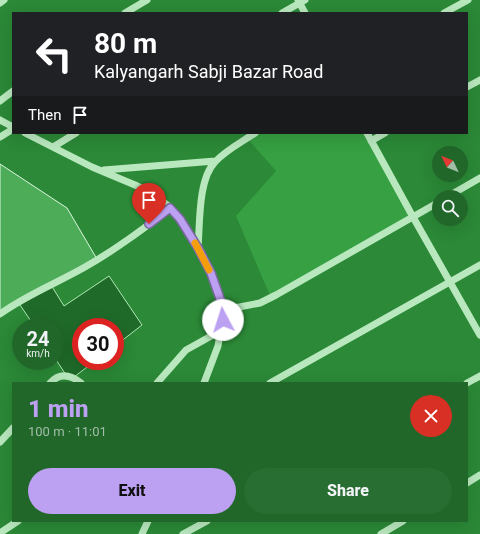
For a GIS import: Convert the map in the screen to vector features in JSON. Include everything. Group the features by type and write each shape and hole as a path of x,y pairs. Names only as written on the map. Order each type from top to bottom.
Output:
{"street":[{"path":"0,3 4,0"},
{"path":"127,12 147,0"},
{"path":"446,12 468,0"},
{"path":"284,12 301,1 305,12"},
{"path":"468,86 480,80"},
{"path":"0,101 12,92"},
{"path":"0,120 12,127"},
{"path":"0,137 12,129"},
{"path":"27,134 153,194 170,208 180,219 211,273 224,310 222,330 218,346 204,382"},
{"path":"53,147 74,134"},
{"path":"198,248 202,188 206,176 215,161 254,134"},
{"path":"368,134 480,335"},
{"path":"372,141 384,134"},
{"path":"102,170 215,161"},
{"path":"459,190 480,178"},
{"path":"224,310 260,303 432,206"},
{"path":"0,314 18,302 86,266 139,232 170,208"},
{"path":"272,382 480,264"},
{"path":"158,382 186,350 222,330"},
{"path":"52,382 59,377 66,375 74,377 80,382"},
{"path":"468,382 480,376"},
{"path":"0,442 12,429"},
{"path":"468,482 480,475"},
{"path":"0,533 16,522"},
{"path":"142,534 148,522"},
{"path":"183,534 205,522"},
{"path":"381,534 401,522"}],"shaded area":[{"path":"253,134 368,134 413,217 271,298 236,216 276,171 247,138"},
{"path":"109,276 142,325 124,339 124,318 72,318 72,370 83,370 74,377 66,375 63,370 64,370 64,318 29,318 18,302 51,285 64,306"}],"building":[{"path":"0,164 67,208 97,259 0,315"}],"slow traffic":[{"path":"195,243 209,270"}],"route":[{"path":"149,224 170,208 180,219 211,273 224,310 223,320"}]}
